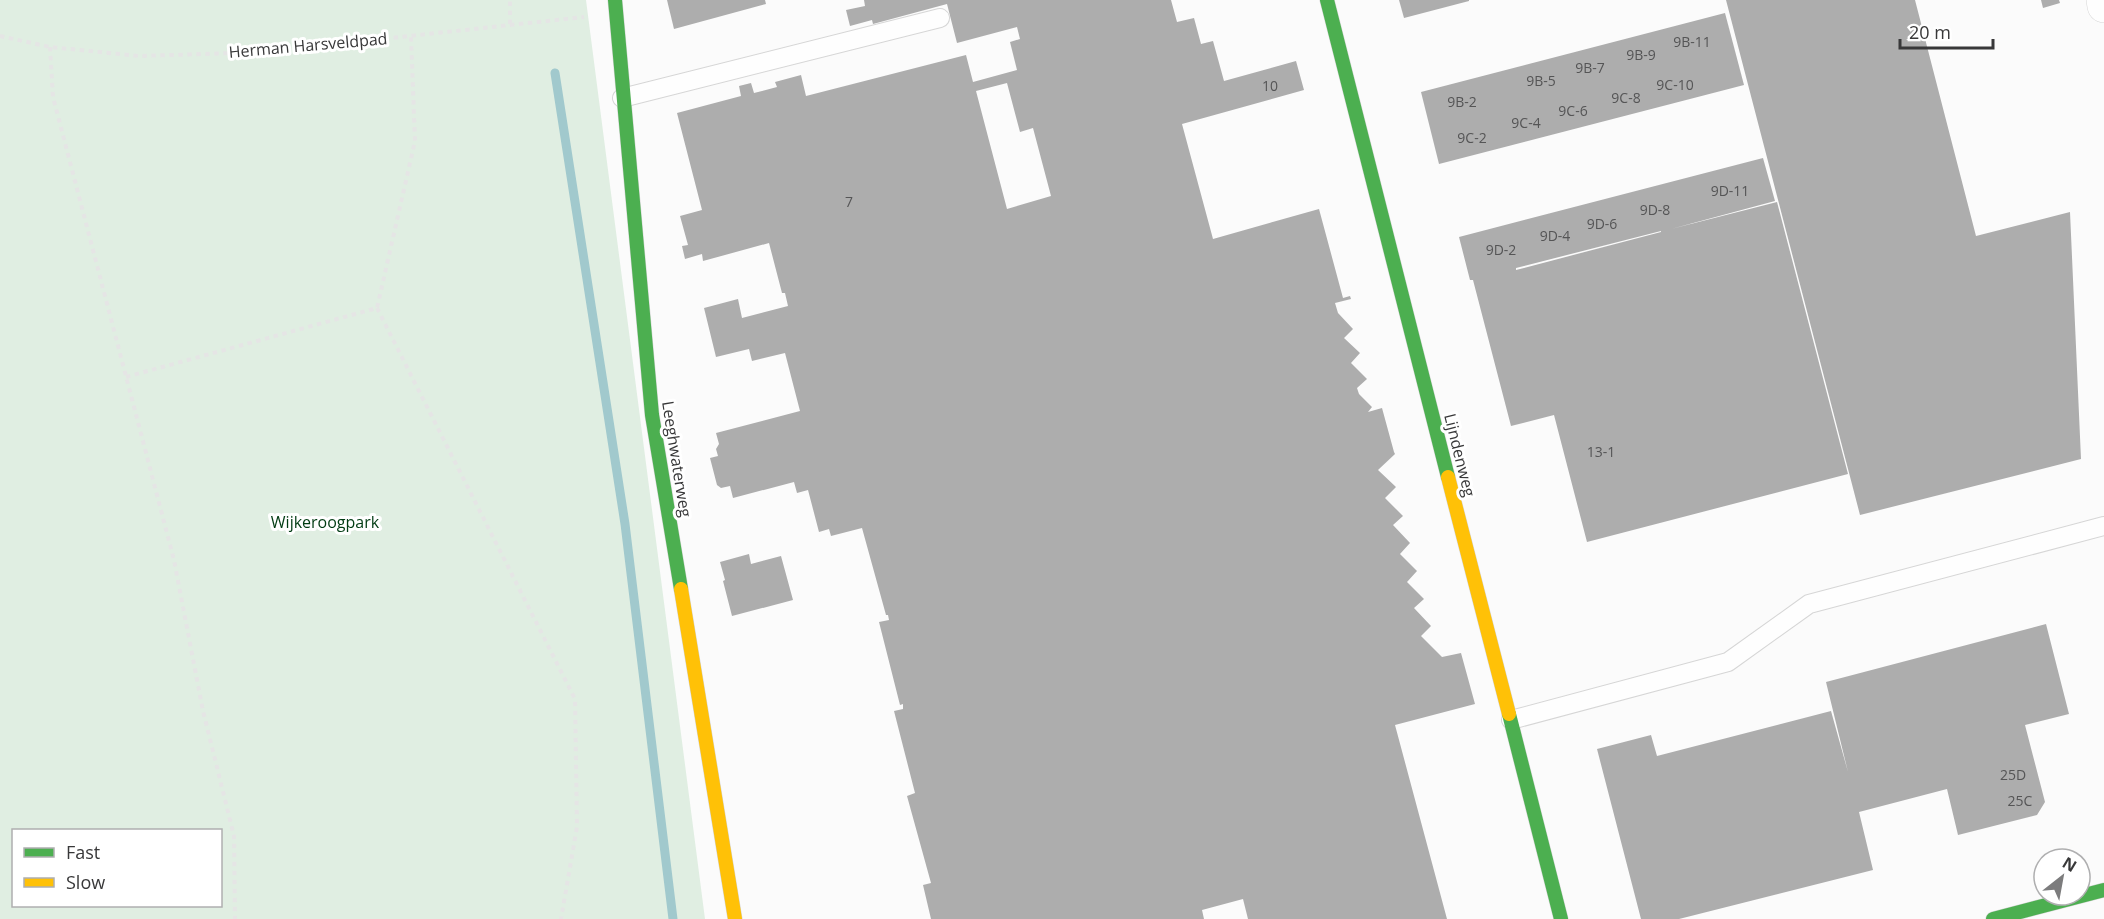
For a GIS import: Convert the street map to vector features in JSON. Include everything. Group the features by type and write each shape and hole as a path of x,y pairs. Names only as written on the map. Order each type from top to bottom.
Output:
{"street":[{"name":"Leeghwaterweg","path":"615,0 652,415 735,919"},
{"name":"Lijndenweg","path":"1327,0 1561,919"},
{"path":"2103,0 2104,6"},
{"path":"1993,919 2104,890"}],"lane":[{"path":"622,98 940,18"},
{"path":"1511,720 1728,662 1809,604 2104,526"}],"path":[{"path":"510,0 510,24"},
{"name":"Herman Harsveldpad","path":"0,36 50,46 151,56 235,53 616,15"},
{"path":"411,36 415,141 377,308 575,699 577,827 561,919"},
{"path":"50,46 53,97 174,560 203,711 234,836 235,919"},
{"path":"126,377 377,308"}],"green space":[{"name":"Wijkeroogpark","path":"0,0 586,0 705,919 0,919"}],"building":[{"path":"667,0 765,0 766,4 674,29"},
{"path":"864,0 1171,0 1177,22 1194,18 1201,44 1213,41 1224,81 1296,61 1304,90 1182,124 1213,239 1319,209 1343,298 1350,296 1351,299 1335,303 1338,313 1353,329 1344,338 1360,353 1351,363 1367,379 1357,388 1359,394 1372,407 1368,412 1382,408 1395,454 1378,470 1396,487 1385,498 1403,516 1393,525 1410,543 1400,554 1417,571 1407,582 1424,599 1414,608 1431,626 1421,636 1442,657 1461,653 1475,704 1395,725 1447,919 1248,919 1243,899 1202,910 1204,919 931,919 923,885 931,883 907,796 915,793 894,711 903,709 903,704 900,705 879,622 889,620 862,528 831,536 829,529 819,532 808,490 797,493 794,482 733,498 730,486 721,488 717,485 710,458 718,456 716,449 719,444 716,433 800,411 785,353 752,361 749,349 716,357 704,308 738,299 742,318 788,306 785,293 782,293 769,243 703,261 702,254 685,259 682,246 688,245 680,216 702,210 677,113 741,96 739,86 751,83 754,93 777,87 775,82 801,75 806,96 966,55 973,82 1017,70 1010,42 1020,39 1017,27 957,43 947,4 873,24 872,20 850,26 846,10 865,6","holes":["1007,83 1020,132 1033,128 1051,196 1007,209 976,91"]},
{"path":"1399,0 1469,0 1469,1 1404,18"},
{"path":"1726,0 1915,0 1976,236 2070,212 2081,459 1860,515"},
{"path":"2041,0 2059,0 2060,3 2043,8"},
{"path":"1725,13 1744,85 1439,164 1421,92"},
{"path":"1763,158 1775,201 1671,229 1777,202 1848,474 1587,542 1554,415 1511,426 1473,280 1470,280 1459,237","holes":["1661,232 1516,270 1516,268"]},
{"path":"749,554 751,564 781,556 793,600 732,616 720,562"},
{"path":"2046,624 2069,714 2025,725 2045,802 2037,815 1958,835 1947,789 1859,812 1873,870 1679,919 1641,919 1597,749 1651,735 1657,756 1831,711 1848,772 1826,682"}],"waterway":[{"path":"555,73 625,524 673,919"}],"traffic: fast":[{"path":"615,0 652,415 681,589"},
{"path":"1327,0 1448,477"},
{"path":"1509,714 1561,919"},
{"path":"1993,919 2104,890"}],"traffic: slow":[{"path":"1448,477 1509,714"},
{"path":"681,589 735,919"}]}
